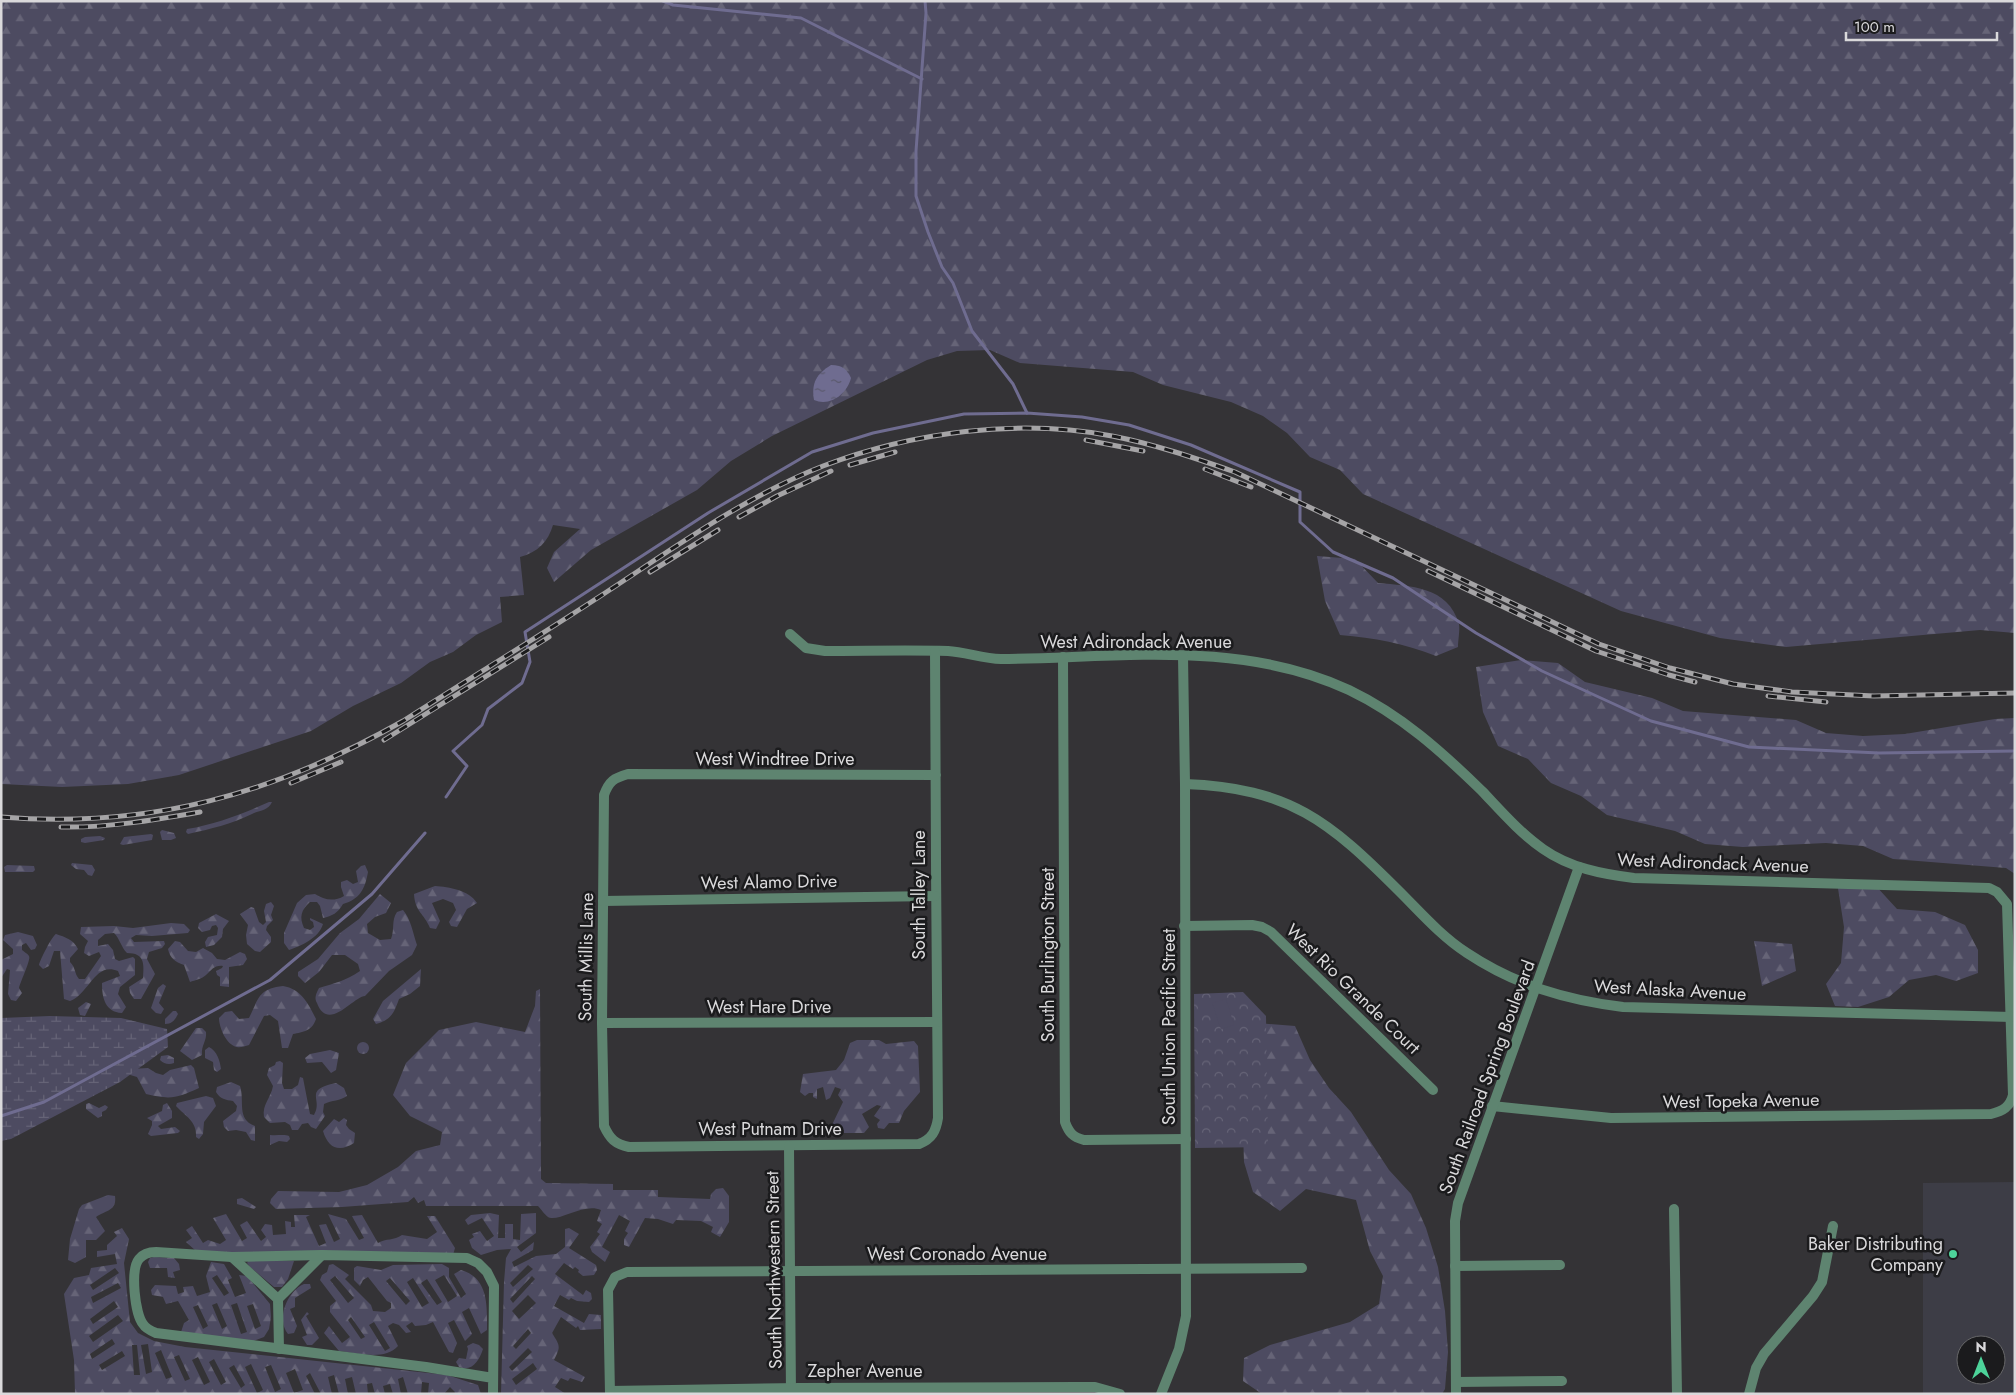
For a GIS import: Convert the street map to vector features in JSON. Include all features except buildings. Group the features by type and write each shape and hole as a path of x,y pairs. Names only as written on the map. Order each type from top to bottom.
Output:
{"street":[{"name":"West Adirondack Avenue","path":"790,634 806,648 825,651 935,651 998,659 1208,656 1260,662 1305,673 1349,690 1424,736 1543,849 1579,868 1606,875 1634,878 1989,888 1998,892 2008,908 2012,1017"},
{"name":"South Talley Lane","path":"932,1137 937,1127 938,1118 935,896 935,651"},
{"name":"South Union Pacific Street","path":"1160,1394 1183,1335 1186,1316 1183,656"},
{"name":"South Burlington Street","path":"1063,657 1065,1122 1074,1138 1084,1140 1186,1139"},
{"name":"West Windtree Drive","path":"614,779 628,774 936,775"},
{"name":"South Millis Lane","path":"610,1138 604,1126 602,1023 604,795 608,785 614,779"},
{"name":"West Alaska Avenue","path":"1185,784 1218,786 1253,792 1288,803 1308,814 1343,838 1431,923 1466,952 1502,974 1535,988 1590,1003 1622,1007 2012,1017"},
{"name":"South Railroad Spring Boulevard","path":"1456,1394 1455,1221 1458,1203 1579,868"},
{"name":"West Alamo Drive","path":"603,901 935,896"},
{"name":"West Rio Grande Court","path":"1184,926 1252,925 1262,927 1271,932 1433,1090"},
{"name":"West Topeka Avenue","path":"1492,1106 1611,1118 1991,1114 2006,1108 2011,1102 2013,1095 2012,1017"},
{"name":"West Hare Drive","path":"602,1023 937,1022"},
{"name":"West Putnam Drive","path":"610,1138 619,1145 629,1147 919,1144 932,1137"},
{"name":"South Northwestern Street","path":"789,1146 791,1391"},
{"path":"1674,1209 1677,1394"},
{"path":"1749,1394 1756,1368 1764,1354 1813,1296 1822,1282 1833,1226"},
{"path":"493,1378 426,1367 160,1334 142,1324 138,1313 135,1294 138,1259 144,1254 156,1252 232,1257 322,1255 467,1258 478,1263 487,1272 494,1286 493,1394"},
{"path":"279,1349 278,1299 322,1255"},
{"path":"232,1257 278,1299"},
{"path":"1455,1266 1560,1265"},
{"name":"West Coronado Avenue","path":"610,1392 608,1290 615,1277 627,1272 1302,1268"},
{"path":"1456,1382 1562,1380"},
{"name":"Zepher Avenue","path":"610,1392 1095,1387 1120,1394"}],"shaded area":[{"path":"2015,1182 2015,1394 1923,1394 1923,1183"}],"green space":[{"path":"1,1 2015,1 2015,633 1980,630 1786,647 1720,638 1621,611 1363,494 1340,470 1310,457 1287,433 1263,416 1231,402 1163,385 1133,372 1020,363 990,350 957,351 927,360 772,436 731,461 697,490 591,550 554,582 547,568 554,552 580,529 553,525 541,546 520,557 524,595 500,597 502,622 476,635 453,652 430,662 401,683 353,706 311,731 179,775 128,784 62,787 1,784"},
{"path":"1317,556 1355,559 1378,583 1415,587 1437,595 1454,611 1459,624 1458,647 1436,656 1389,642 1340,635 1325,601"},
{"path":"1521,660 1558,663 1585,682 1652,698 1683,711 1796,720 1826,733 1863,736 1905,734 1995,719 2015,718 2015,874 2006,868 1893,859 1863,846 1826,843 1743,847 1705,844 1675,831 1607,815 1581,796 1551,783 1528,759 1498,746 1483,712 1476,667"},
{"path":"272,802 266,809 236,821 188,834 186,832 187,829 229,818"},
{"path":"162,830 174,833 176,838 162,840 160,832"},
{"path":"153,835 152,840 120,844 124,837"},
{"path":"100,836 105,838 104,840 81,842 81,839 85,837"},
{"path":"72,863 92,865 95,870 92,876 88,875 84,870 76,869 71,865"},
{"path":"7,865 34,866 35,870 33,872 5,872 4,867"},
{"path":"365,865 368,872 361,893 343,904 334,914 323,918 317,902 310,902 307,905 301,917 304,928 310,930 314,927 310,918 323,924 321,929 304,944 289,950 284,943 284,933 297,903 306,895 315,894 329,900 344,896 341,882 347,880 353,884 358,882 356,871"},
{"path":"1837,882 1875,885 1897,909 1935,912 1965,925 1978,950 1978,973 1956,981 1936,975 1909,980 1889,997 1858,1007 1835,1006 1826,984 1841,963 1844,927"},
{"path":"435,886 464,892 477,903 467,909 457,927 451,926 449,922 456,910 453,903 443,899 432,903 440,921 436,929 430,928 418,909 414,894"},
{"path":"380,894 391,903 386,913 375,917 367,924 368,933 380,940 391,939 395,915 403,910 410,922 417,945 412,955 389,971 365,996 341,1011 328,1015 322,1011 316,1001 319,988 340,981 360,971 358,964 345,955 332,955 319,972 305,983 298,976 298,972 318,959 340,933 359,919"},
{"path":"271,902 274,906 271,915 273,920 266,930 271,937 271,942 260,952 255,951 247,944 248,925 240,914 251,907 254,908 259,922 263,925 266,922 264,911 266,904"},
{"path":"216,914 229,921 223,929 222,937 214,945 206,947 205,942 208,937 217,935 218,928 216,925 212,926 210,930 202,932 198,928 199,923"},
{"path":"171,923 184,924 190,930 188,933 152,936 136,935 131,938 134,942 164,941 165,944 162,948 149,952 147,959 155,974 141,999 134,999 129,987 143,978 143,964 140,957 127,953 114,933 105,934 98,940 98,946 108,944 113,950 115,959 119,961 133,957 135,959 135,975 120,987 118,994 126,1007 122,1013 108,1007 102,989 102,983 120,976 118,971 103,970 77,997 70,1001 64,999 60,951 54,951 49,966 43,969 39,965 46,948 56,934 69,939 78,949 70,958 70,962 79,979 85,979 101,956 99,952 89,956 84,953 88,941 80,934 81,927 114,926 133,928"},
{"path":"18,932 33,936 37,945 35,949 31,950 26,943 22,945 22,950 29,958 19,988 22,993 16,1001 11,1000 8,994 10,970 7,969 1,978 1,960 13,954 13,949 3,940 5,935"},
{"path":"175,941 180,942 188,951 196,952 203,948 212,953 217,959 225,960 240,952 245,954 247,959 243,965 229,967 229,987 220,986 220,977 216,971 223,966 215,967 203,978 190,982 184,965 173,959 170,955 168,949"},
{"path":"1754,941 1792,944 1796,971 1762,986"},
{"path":"421,969 420,986 410,994 399,999 391,1015 376,1024 373,1019 383,1001"},
{"path":"163,984 166,986 159,1003 164,1009 161,1014 156,1013 151,1008 158,988"},
{"path":"283,986 295,990 307,1002 316,1019 312,1026 307,1030 293,1034 288,1048 282,1048 278,1021 270,1015 264,1016 249,1045 243,1047 233,1046 226,1039 222,1031 219,1018 225,1012 232,1011 239,1019 249,1018 264,992"},
{"path":"540,989 541,1179 546,1183 613,1184 613,1190 658,1190 658,1197 710,1199 711,1194 716,1189 723,1188 729,1196 729,1222 720,1237 711,1232 713,1227 701,1221 676,1220 673,1224 658,1219 645,1218 629,1247 624,1245 624,1239 628,1233 625,1231 630,1221 619,1215 602,1247 610,1252 605,1262 592,1252 590,1247 600,1234 597,1232 602,1224 597,1221 601,1210 594,1208 579,1210 552,1218 548,1217 538,1206 426,1206 424,1200 418,1203 414,1197 408,1202 342,1207 276,1209 270,1203 278,1191 339,1192 367,1185 398,1167 416,1151 440,1145 442,1132 410,1116 393,1095 406,1063 439,1030 476,1022 525,1032 535,1006 536,991"},
{"path":"1243,992 1266,1016 1268,1147 1195,1148 1194,994"},
{"path":"1226,999 1234,1025 1221,1029 1212,1003"},
{"path":"86,1002 91,1004 85,1016 80,1015 78,1008"},
{"path":"173,1011 176,1011 178,1014 176,1018 165,1024 165,1019"},
{"path":"50,1016 121,1018 167,1029 168,1047 120,1082 11,1139 1,1141 1,1018"},
{"path":"1257,1023 1295,1026 1310,1060 1329,1088 1351,1112 1389,1170 1411,1194 1426,1228 1438,1267 1445,1311 1448,1352 1445,1389 1442,1394 1262,1394 1243,1381 1244,1358 1270,1345 1350,1322 1379,1304 1383,1276 1370,1251 1356,1200 1306,1189 1280,1211 1253,1192 1244,1162 1243,1130"},
{"path":"196,1028 202,1028 206,1035 202,1055 192,1060 180,1051"},
{"path":"857,1040 879,1040 886,1044 914,1041 918,1046 920,1092 904,1111 899,1123 889,1123 884,1129 878,1128 877,1124 880,1120 874,1116 881,1106 877,1105 862,1114 869,1127 864,1133 844,1133 844,1130 839,1130 832,1134 830,1132 831,1127 843,1102 838,1095 841,1089 835,1087 830,1098 826,1100 823,1087 817,1089 817,1099 813,1097 813,1093 805,1096 800,1092 803,1074 836,1070 844,1060 850,1043"},
{"path":"361,1042 365,1042 369,1048 365,1054 361,1054 357,1050 357,1046"},
{"path":"209,1047 214,1051 219,1060 221,1069 217,1072 214,1070 213,1062 205,1058 205,1050"},
{"path":"330,1050 339,1053 336,1070 331,1073 322,1062 307,1063 305,1058 310,1054"},
{"path":"168,1055 174,1058 174,1063 167,1064 160,1060 161,1056"},
{"path":"280,1061 283,1063 282,1083 284,1089 292,1089 298,1085 300,1077 303,1078 310,1114 314,1115 317,1104 316,1096 320,1089 336,1083 344,1088 347,1096 324,1104 323,1112 325,1116 316,1129 308,1123 302,1124 298,1130 292,1130 290,1125 285,1122 270,1123 264,1117 264,1108 273,1086 267,1075 269,1068"},
{"path":"191,1065 194,1068 199,1088 174,1097 146,1094 137,1077 127,1074 131,1069 148,1068 163,1075 170,1070"},
{"path":"231,1082 240,1086 243,1114 249,1123 255,1126 255,1141 251,1140 246,1132 228,1131 224,1127 223,1121 236,1111 237,1106 233,1101 221,1098 216,1092 217,1087"},
{"path":"206,1096 213,1098 216,1106 204,1122 203,1134 199,1139 196,1137 195,1127 176,1106 177,1103"},
{"path":"89,1103 99,1108 105,1105 108,1107 102,1112 102,1116 98,1118 86,1109 86,1104"},
{"path":"167,1103 172,1111 172,1118 158,1126 161,1129 175,1127 180,1131 178,1133 151,1136 148,1134 152,1121 147,1118 162,1111 163,1105"},
{"path":"344,1118 347,1120 346,1125 355,1133 354,1143 344,1148 339,1148 331,1145 323,1131 334,1119 339,1122"},
{"path":"270,1135 287,1135 290,1139 287,1142 279,1141 270,1145"},
{"path":"108,1195 115,1196 113,1207 96,1217 105,1231 96,1240 86,1240 86,1257 75,1263 68,1260 70,1239 79,1209 82,1205"},
{"path":"242,1198 256,1207 254,1209 237,1204 237,1199"},
{"path":"490,1213 499,1215 498,1238 505,1238 505,1224 513,1224 513,1239 520,1240 521,1214 536,1213 536,1233 517,1247 521,1252 534,1242 533,1250 512,1262 514,1267 536,1256 556,1254 565,1247 565,1229 569,1228 579,1234 569,1248 596,1265 597,1270 594,1275 583,1276 575,1267 573,1269 564,1263 555,1274 583,1295 586,1290 591,1293 592,1299 589,1302 577,1301 571,1298 569,1300 560,1295 554,1306 584,1323 589,1314 601,1315 601,1329 580,1330 578,1326 576,1328 561,1317 552,1333 559,1346 554,1360 585,1377 582,1382 570,1378 568,1381 561,1378 555,1387 566,1394 501,1394 504,1282 506,1258 511,1249 497,1250 481,1255 472,1248 469,1240 474,1237 472,1234 480,1231 487,1241 494,1236 482,1218 468,1225 465,1220 471,1215","holes":["528,1265 533,1269 513,1287 510,1283","532,1276 535,1279 513,1303 510,1299","528,1295 536,1303 519,1319 512,1311","528,1329 531,1333 516,1349 513,1346","528,1348 532,1352 512,1371 509,1367","533,1363 537,1369 516,1385 512,1379"]},
{"path":"226,1214 242,1241 247,1238 240,1225 247,1221 261,1241 266,1237 261,1230 265,1224 272,1225 273,1235 286,1234 285,1221 291,1222 291,1227 295,1227 294,1215 310,1215 306,1217 319,1246 326,1243 319,1225 326,1224 334,1242 340,1239 328,1214 346,1219 359,1240 364,1238 352,1216 362,1215 378,1243 402,1235 427,1239 437,1232 427,1216 435,1216 455,1248 453,1255 227,1253 196,1251 186,1242 192,1238 186,1230 192,1226 203,1243 208,1240 220,1244 226,1240 213,1218"},
{"path":"122,1228 129,1239 124,1263 130,1322 138,1333 154,1341 185,1347 447,1375 478,1385 481,1394 454,1394 455,1392 450,1387 444,1394 428,1394 429,1383 422,1382 421,1394 408,1394 403,1377 398,1379 401,1394 393,1394 390,1384 383,1386 385,1394 375,1394 372,1383 367,1384 368,1394 356,1394 352,1377 345,1379 348,1394 339,1394 334,1375 328,1377 332,1394 321,1394 310,1373 306,1376 315,1394 75,1394 74,1360 64,1294 74,1278 89,1275 91,1268 117,1264 115,1254 97,1257 97,1251 107,1250 107,1245 117,1236 114,1232","holes":["115,1268 119,1273 93,1290 90,1285","118,1283 121,1288 93,1303 91,1297","114,1301 118,1307 93,1324 90,1319","118,1315 123,1321 93,1342 89,1336","112,1339 115,1344 92,1359 90,1354","148,1344 152,1372 146,1374 141,1345","132,1345 137,1345 140,1375 134,1375","161,1350 172,1377 166,1379 155,1353","122,1351 125,1356 102,1370 99,1365","179,1355 190,1379 185,1381 174,1357","198,1357 210,1382 204,1385 192,1360","214,1359 226,1382 221,1385 209,1362","251,1364 263,1390 257,1393 245,1367","234,1365 245,1385 241,1388 229,1368","271,1365 281,1389 275,1392 265,1367","295,1369 303,1390 294,1393 286,1373"]},
{"path":"150,1258 174,1258 179,1264 180,1270 173,1272 175,1278 168,1277 167,1268 150,1268 148,1262"},
{"path":"249,1260 294,1261 288,1279 282,1287 274,1287 250,1267 247,1263"},
{"path":"211,1262 224,1264 232,1278 228,1280 235,1297 246,1293 239,1275 247,1276 270,1304 271,1317 269,1329 264,1337 251,1342 181,1332 184,1323 189,1320 178,1301 166,1304 163,1297 152,1295 151,1290 155,1285 176,1286 178,1294 184,1292 183,1287 193,1286 197,1296 210,1292 206,1276","holes":["217,1275 229,1293 224,1296 212,1278","217,1303 227,1326 222,1329 212,1305","237,1303 247,1332 241,1334 231,1305","253,1304 261,1326 255,1329 247,1306","198,1305 208,1326 203,1329 193,1307"]},
{"path":"333,1264 349,1275 345,1279 371,1305 373,1311 385,1312 391,1308 391,1303 387,1301 368,1277 363,1280 360,1286 354,1280 354,1268 357,1266 381,1270 393,1265 442,1264 449,1268 449,1277 461,1298 466,1294 454,1274 461,1270 477,1279 482,1286 486,1303 487,1330 481,1334 469,1308 462,1312 472,1334 465,1341 454,1320 448,1323 457,1343 453,1353 449,1352 433,1322 415,1326 412,1322 406,1326 411,1332 406,1333 399,1325 393,1323 388,1326 398,1346 386,1353 370,1355 339,1351 324,1333 329,1326 342,1343 350,1337 330,1312 330,1306 336,1301 320,1280 322,1275 327,1272 329,1265","holes":["444,1275 457,1296 448,1302 435,1280","335,1276 354,1298 348,1303 330,1280","390,1278 410,1301 406,1305 386,1281","413,1278 429,1303 422,1307 407,1282","427,1279 442,1302 437,1305 421,1283","351,1317 365,1337 361,1339 348,1320","374,1322 390,1348 385,1351 369,1325"]},
{"path":"304,1284 310,1284 311,1288 295,1298 295,1307 290,1309 297,1326 294,1333 288,1334 283,1321 285,1306 293,1293"},
{"path":"307,1312 309,1314 306,1316 319,1338 312,1345 307,1345 302,1337 307,1335 301,1320"},
{"path":"473,1343 483,1349 479,1358 471,1367 459,1367 456,1362 459,1358 466,1359 467,1346"}],"water":[{"path":"831,365 841,367 848,372 851,378 849,384 837,398 826,402 814,400 814,383 819,375"}],"waterway":[{"path":"663,1 673,5 801,18 922,79"},
{"path":"925,1 926,13 916,151 916,196 942,267 953,283 972,331 1013,384 1027,413"},
{"path":"446,797 467,766 453,751 482,725 488,709 522,683 530,662 525,632 708,513 812,452 873,433 964,414 1027,413 1082,417 1129,425 1191,445 1300,492 1300,522 1333,552 1393,578 1476,633 1542,671 1651,721 1749,747 1879,753 2015,751"},
{"path":"1,1116 44,1102 270,980 372,894 425,833"}],"railway":[{"path":"1,817 56,819 109,817 160,811 209,801 258,787 355,747 403,721 711,524 794,478 857,454 892,444 929,437 1003,429 1040,428 1112,436 1159,447 1235,472 1599,644 1670,668 1733,684 1792,692 1874,696 2015,693"},
{"path":"1086,440 1143,451"},
{"path":"850,465 895,452"},
{"path":"1205,469 1251,487"},
{"path":"739,517 777,496 831,471"},
{"path":"650,572 718,530"},
{"path":"1428,571 1596,651 1695,682"},
{"path":"384,740 549,637"},
{"path":"1768,696 1826,702"},
{"path":"291,783 341,762"},
{"path":"61,827 114,825 200,812"}],"place":[{"name":"Baker Distributing Company","path":"1953,1254"}]}
